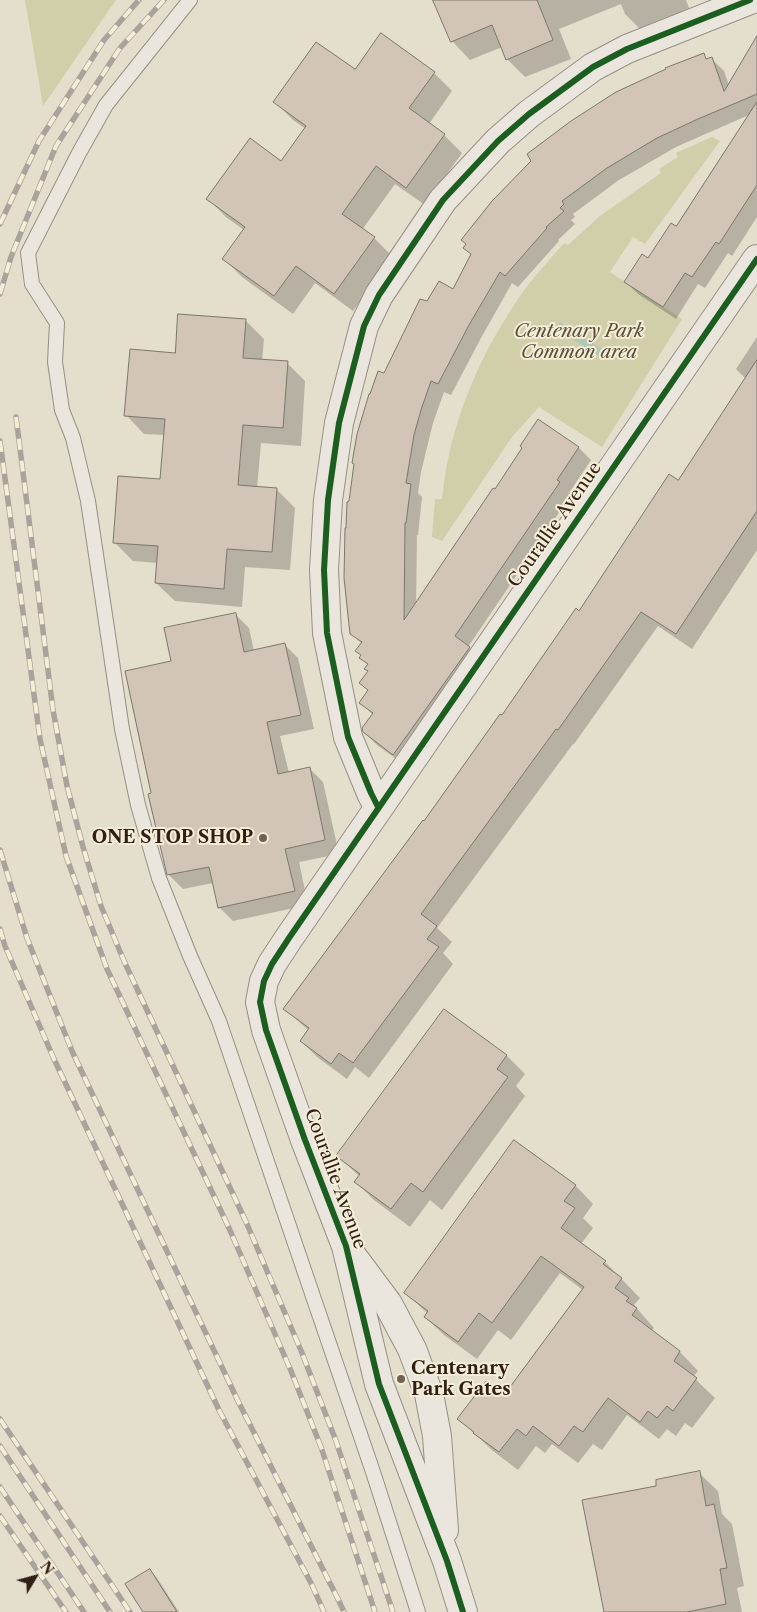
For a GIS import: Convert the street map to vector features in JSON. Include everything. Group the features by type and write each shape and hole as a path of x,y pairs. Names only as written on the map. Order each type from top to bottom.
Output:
{"street":[{"path":"378,807 348,737 327,633 324,570 328,500 339,423 364,326 379,295 443,200 510,130 593,67 627,49 750,0"},
{"name":"Courallie Avenue","path":"463,1612 447,1561 379,1384 346,1246 305,1140 266,1030 260,1002 264,981 272,964 378,807 757,259"},
{"name":"Courallie Avenue","path":"346,1246 388,1304 412,1349 429,1394 437,1436 447,1561"},
{"path":"388,1409 429,1394"}],"lane":[{"path":"190,0 106,105 78,153 28,253 32,284 57,323 55,362 62,410 73,438 88,501 122,729 138,805 159,878 190,956 219,1021 373,1472 418,1612"}],"green space":[{"path":"25,0 116,0 43,106"},
{"name":"Centenary Park Common area","path":"712,137 720,141 645,244 633,237 610,272 682,319 602,447 539,407 512,437 442,541 432,537 435,499 442,499 452,442 460,415 481,363 494,338 525,289 564,243 568,245 600,216 661,173 659,169 678,157 676,153"}],"shaded area":[{"path":"560,322 606,352 602,359 556,328"}],"building":[{"path":"433,0 537,0 553,40 506,60 492,25 451,42"},
{"path":"381,33 435,72 409,108 445,134 406,188 376,166 342,214 375,237 334,294 296,266 274,296 222,259 245,227 206,199 250,138 281,161 306,126 273,102 316,42 355,69"},
{"path":"757,36 757,94 657,138 607,168 562,201 564,204 560,208 564,211 546,227 505,276 500,272 438,384 431,381 414,435 406,483 411,484 405,523 404,620 493,488 495,489 522,448 520,446 538,419 579,447 557,480 560,482 455,636 470,647 393,755 363,732 362,728 373,713 359,703 368,690 359,683 368,671 364,669 368,664 359,658 361,655 355,651 362,642 350,634 344,578 345,528 347,502 349,501 354,464 352,463 357,434 378,371 384,373 420,299 427,301 439,281 453,289 471,254 463,248 466,244 461,240 492,201 531,161 527,154 571,121 616,92 665,68 704,53 706,59 712,57 724,91"},
{"path":"757,102 757,185 719,244 716,242 692,277 685,273 663,307 624,282 642,254 648,258 671,223 676,226"},
{"path":"178,314 246,319 243,358 288,361 283,428 243,425 238,485 277,488 272,552 227,549 224,589 155,583 158,546 113,543 118,476 160,479 165,419 124,416 130,349 175,353"},
{"path":"757,360 757,511 676,634 641,612 558,730 556,729 421,914 437,926 427,939 439,947 353,1063 339,1053 331,1064 300,1041 309,1028 283,1009 424,821 500,714 502,715 576,608 579,611 669,474 678,480"},
{"path":"236,613 244,652 285,643 301,715 267,722 278,774 310,767 325,840 285,849 295,891 218,908 209,867 167,875 148,794 151,793 125,671 171,661 164,628"},
{"path":"444,1009 507,1055 497,1069 508,1077 423,1192 411,1183 391,1209 354,1182 360,1174 336,1156"},
{"path":"514,1140 576,1185 564,1201 575,1208 561,1228 606,1261 603,1264 622,1278 615,1288 629,1298 626,1301 637,1308 632,1315 680,1351 674,1361 697,1378 673,1411 667,1406 657,1418 648,1411 640,1422 608,1398 583,1432 574,1426 559,1446 533,1426 526,1436 517,1429 499,1452 457,1419 486,1381 504,1395 584,1287 541,1256 492,1323 479,1313 458,1342 424,1317 428,1311 404,1293"},
{"path":"700,1471 706,1506 714,1504 727,1568 720,1569 726,1604 687,1612 604,1612 582,1500 656,1486 656,1480"},
{"path":"150,1569 177,1612 143,1612 125,1584"}],"railway":[{"path":"0,224 39,141 104,40 139,0"},
{"path":"0,294 11,257 56,146 120,48 164,0"},
{"path":"16,417 53,710 67,786 101,906 124,961 247,1224 302,1353 336,1441 393,1612"},
{"path":"0,441 40,739 66,856 107,969 229,1228 291,1371 321,1447 375,1612"},
{"path":"0,850 27,938 72,1051 238,1401 344,1612"},
{"path":"0,929 5,946 54,1059 219,1410 312,1585 324,1612"},
{"path":"0,1419 130,1612"},
{"path":"0,1446 110,1612"},
{"path":"0,1487 84,1612"},
{"path":"0,1516 66,1612"}],"cycle path":[{"path":"378,807 348,737 327,633 324,570 328,500 339,423 364,326 379,295 443,200 498,141 529,114 593,67 627,49 750,0"},
{"path":"463,1612 447,1561 379,1384 346,1246 305,1140 266,1030 260,1002 264,981 272,964 289,938 757,259"}],"place":[{"name":"ONE STOP SHOP","path":"263,838"},
{"name":"Centenary Park Gates","path":"401,1379"}]}
